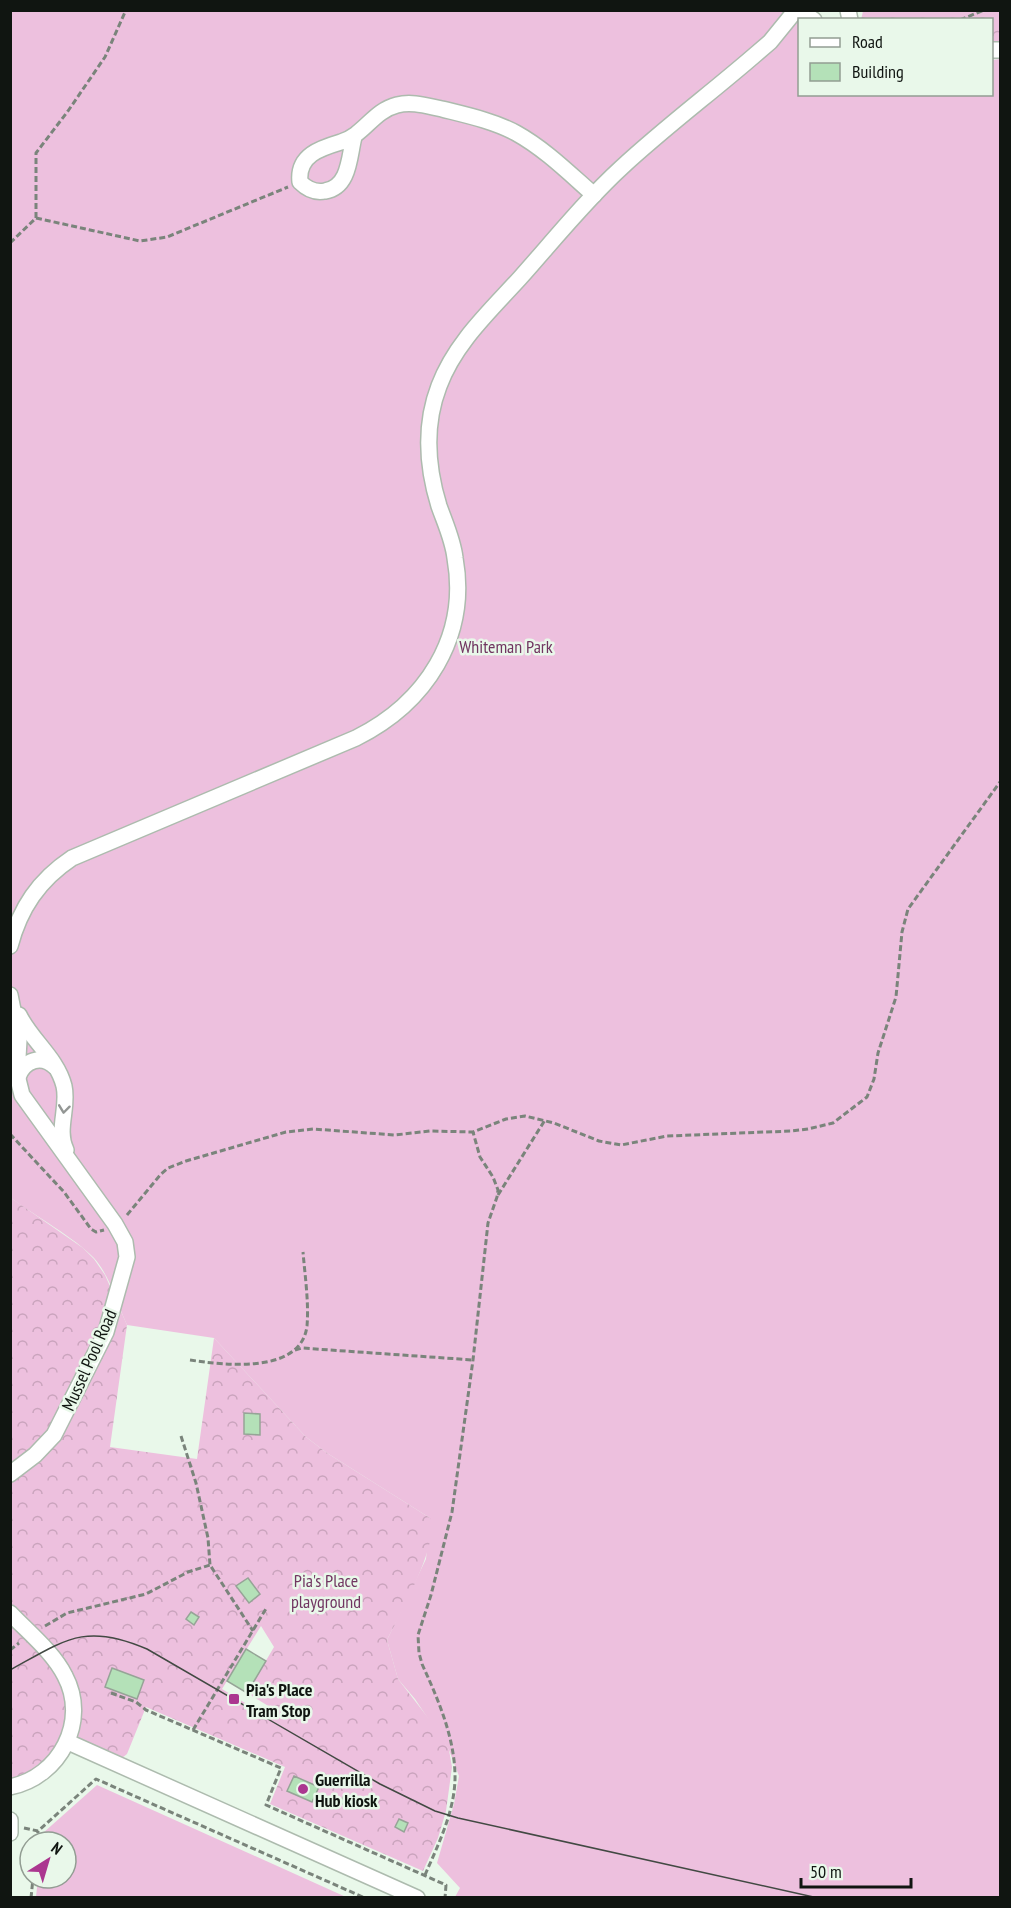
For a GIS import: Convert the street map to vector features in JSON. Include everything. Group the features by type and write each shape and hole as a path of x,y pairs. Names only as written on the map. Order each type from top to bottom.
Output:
{"street":[{"path":"10,946 18,921 30,897 50,875 72,858 356,738 390,719 416,695 438,664 447,645 456,612 458,593 455,557 430,471 429,434 434,399 449,364 473,330 620,169 763,48 798,10 811,18"},
{"path":"354,137 348,169 336,188 321,192 313,191 300,182 299,175 312,153 327,144 354,137 379,113 396,105 420,104 457,113 517,134 551,158 594,195"},
{"path":"11,999 21,1019 56,1068 64,1086 62,1142 76,1169"},
{"path":"11,999 19,1040 18,1080 22,1095 76,1169"},
{"path":"18,1080 25,1065 35,1060 47,1061 56,1068"},
{"name":"Mussel Pool Road","path":"10,1474 35,1455 54,1435 106,1332 127,1257 125,1242 115,1224 76,1169"},
{"path":"10,1613 58,1665 69,1684 74,1704 68,1742 56,1759 30,1780 10,1787"},
{"path":"68,1742 417,1898"},
{"path":"10,1820 10,1833"}],"path":[{"path":"10,243 36,219 36,153 105,57 126,10"},
{"path":"965,18 984,10"},
{"path":"36,219 140,241 167,237 300,182"},
{"path":"10,1134 64,1192 91,1229 98,1232 109,1229 127,1215 153,1182 168,1168 272,1134 313,1129 395,1135 430,1131 473,1132 516,1116 525,1116 545,1120 599,1141 621,1145 667,1136 808,1129 833,1123 867,1097 874,1079 878,1053 896,997 902,932 908,909 1000,782"},
{"path":"497,1197 545,1120"},
{"path":"425,1875 445,1824 455,1775 450,1737 422,1665 418,1635 452,1512 473,1360 488,1223 498,1190 476,1149 473,1132"},
{"path":"190,1360 221,1365 253,1364 281,1358 292,1351 302,1340 307,1326 303,1252"},
{"path":"292,1351 302,1348 473,1360"},
{"path":"181,1436 196,1483 208,1538 210,1565 253,1631"},
{"path":"31,1635 67,1613 146,1594 188,1572 210,1565"},
{"path":"193,1730 267,1607"},
{"path":"111,1693 136,1702 146,1710 281,1768 266,1805 446,1885 445,1898"},
{"path":"39,1830 96,1779 365,1898"},
{"path":"10,1825 33,1830"}],"green space":[{"name":"Whiteman Park","path":"11,11 785,11 798,20 798,96 993,96 993,60 1000,59 1000,1897 455,1897 460,1888 437,1863 454,1804 459,1776 449,1750 415,1699 398,1679 387,1640 426,1559 430,1518 327,1453 306,1437 214,1338 127,1325 109,1281 94,1258 11,1198"},
{"path":"863,11 1000,11 1000,43 993,43 993,18 861,18"},
{"name":"Pia's Place playground","path":"11,1198 83,1248 94,1259 105,1275 127,1325 110,1447 197,1459 214,1338 306,1437 327,1453 430,1518 432,1529 430,1543 417,1579 387,1640 398,1679 436,1728 449,1750 452,1767 446,1811 438,1838 423,1871 270,1804 285,1767 146,1707 127,1754 122,1758 63,1732 54,1749 43,1762 29,1773 11,1780","holes":["261,1626 274,1647 247,1693 270,1707 265,1715 222,1689"]},
{"path":"97,1785 346,1897 36,1897 37,1890 78,1890 78,1830 46,1830"}],"building":[{"path":"244,1413 260,1414 260,1435 244,1434"},
{"path":"248,1578 260,1594 249,1603 236,1586"},
{"path":"191,1612 199,1617 194,1625 186,1619"},
{"path":"246,1649 266,1661 247,1693 227,1681"},
{"path":"112,1668 144,1680 137,1699 105,1687"},
{"name":"Guerrilla Hub kiosk","path":"294,1776 319,1787 312,1802 287,1791"},
{"path":"344,1795 353,1799 349,1807 340,1803"},
{"path":"399,1819 408,1823 404,1832 395,1827"}],"tram line":[{"path":"10,1670 46,1650 76,1638 91,1636 126,1641 147,1649 380,1784 435,1811 818,1898"}],"place":[{"name":"Pia's Place Tram Stop","path":"234,1699"},
{"name":"Guerrilla Hub kiosk","path":"303,1789"}]}
